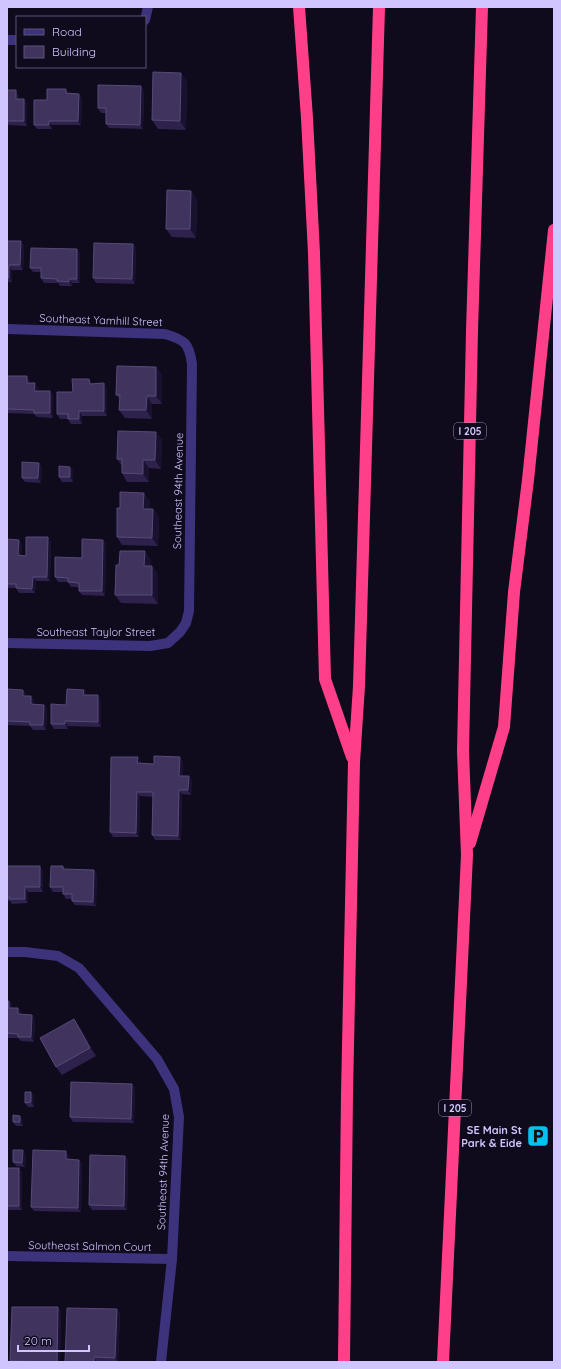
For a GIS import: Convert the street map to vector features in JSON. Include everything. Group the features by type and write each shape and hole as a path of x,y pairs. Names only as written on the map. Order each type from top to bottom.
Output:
{"highway":[{"path":"299,7 308,118 314,253 325,679 354,762"},
{"path":"344,1362 347,1085 354,762 359,686 379,7"},
{"name":"I 205","path":"443,1362 467,854 463,751 472,346 482,7"},
{"path":"467,854 504,727 514,592 528,480 554,230"}],"street":[{"name":"Southeast Yamhill Street","path":"7,329 160,333 175,336 190,348"},
{"name":"Southeast 94th Avenue","path":"180,632 186,623 189,611 192,364 190,348"},
{"name":"Southeast Taylor Street","path":"7,643 150,646 168,643 180,632"},
{"name":"Southeast 94th Avenue","path":"7,952 25,952 58,956 79,968 157,1059 174,1089 179,1117 172,1259 161,1362"},
{"name":"Southeast Salmon Court","path":"7,1256 172,1259"}],"building":[{"path":"153,72 181,73 180,121 152,120"},
{"path":"98,85 141,86 140,125 106,124 106,108 98,108"},
{"path":"47,89 66,89 66,93 79,94 78,121 49,121 49,125 34,125 34,100 47,100"},
{"path":"7,90 16,90 16,99 24,99 24,121 7,121"},
{"path":"167,190 191,191 190,229 166,229"},
{"path":"7,241 21,241 20,265 9,265 9,278 7,278"},
{"path":"94,243 133,244 132,279 93,278"},
{"path":"31,248 77,249 77,279 69,279 69,282 57,281 57,279 41,278 41,268 30,268"},
{"path":"117,366 156,367 156,396 147,396 146,410 119,410 120,395 116,395"},
{"path":"7,376 27,376 27,383 35,383 34,391 50,391 50,413 34,413 34,410 7,409"},
{"path":"72,379 89,379 90,384 104,383 104,411 79,411 79,419 68,419 68,414 57,414 57,392 73,392"},
{"path":"118,431 156,432 155,460 143,460 143,474 122,473 122,459 117,459"},
{"path":"22,462 39,463 38,478 22,478"},
{"path":"59,466 70,467 70,477 59,477"},
{"path":"120,492 144,493 143,509 153,509 152,538 117,537 117,508 120,508"},
{"path":"26,537 48,537 47,577 33,577 32,589 16,588 16,584 7,584 7,539 19,540 18,555 26,556"},
{"path":"82,539 103,540 102,591 79,591 79,583 68,582 68,578 55,577 55,557 82,558"},
{"path":"120,551 145,551 144,566 152,566 152,595 115,595 116,565 119,565"},
{"path":"7,689 23,690 23,696 31,696 31,704 44,705 43,725 30,725 30,722 7,721"},
{"path":"67,689 84,690 83,695 98,695 98,722 65,721 65,724 51,724 51,704 66,705"},
{"path":"154,756 180,757 179,776 189,776 188,790 179,790 178,836 152,835 153,792 137,792 136,833 110,832 111,757 138,757 137,763 154,764"},
{"path":"7,866 40,866 40,887 25,887 25,899 9,899 9,896 7,896"},
{"path":"51,866 63,866 63,869 94,870 93,902 72,901 72,894 63,894 63,887 50,887"},
{"path":"7,1001 9,1001 9,1008 18,1008 18,1014 32,1015 31,1037 18,1037 18,1034 7,1033"},
{"path":"74,1019 90,1048 56,1067 40,1038"},
{"path":"71,1082 132,1084 131,1119 70,1117"},
{"path":"25,1092 31,1092 31,1102 25,1103"},
{"path":"13,1115 20,1116 20,1122 13,1122"},
{"path":"13,1150 23,1150 22,1163 13,1162"},
{"path":"33,1150 66,1151 66,1159 79,1160 78,1208 31,1207"},
{"path":"90,1155 125,1156 124,1206 89,1205"},
{"path":"7,1168 19,1168 19,1206 7,1206"},
{"path":"12,1307 58,1307 57,1362 10,1361"},
{"path":"67,1308 117,1309 115,1358 94,1357 94,1362 65,1362"}],"place":[{"name":"SE Main St Park & Eide","path":"538,1136"}]}
